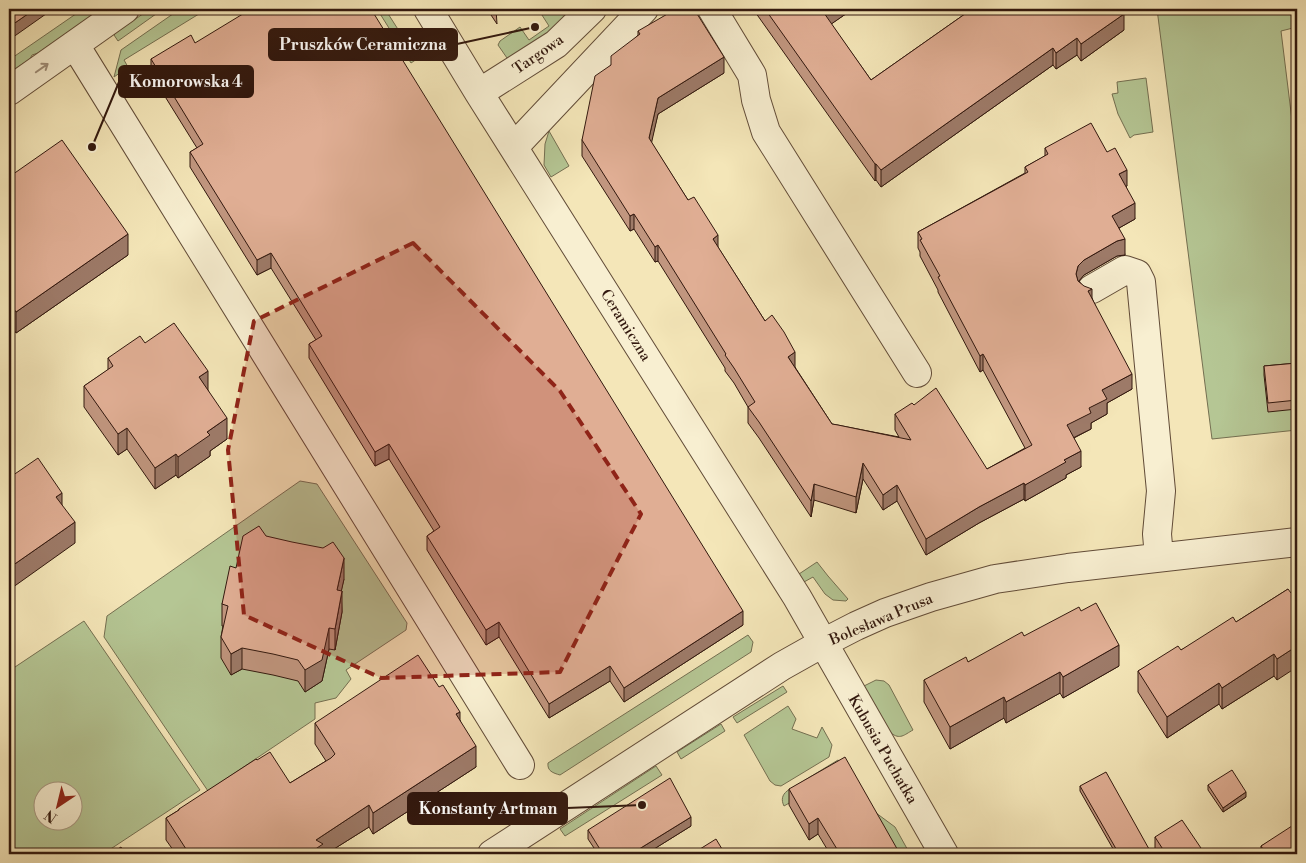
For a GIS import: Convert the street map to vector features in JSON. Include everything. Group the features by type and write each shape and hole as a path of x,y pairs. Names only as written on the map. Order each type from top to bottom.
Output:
{"street":[{"path":"9,91 125,9"},
{"name":"Ceramiczna","path":"428,9 792,589 823,643"},
{"name":"Targowa","path":"479,93 556,44 592,9"},
{"path":"514,147 644,9"},
{"path":"712,9 752,75 756,100 766,132 918,373"},
{"path":"75,45 520,765"},
{"path":"1092,289 1125,270 1137,274 1142,282 1161,491 1157,534 1159,557"},
{"name":"Bolesława Prusa","path":"492,854 782,666 856,626 885,613 963,587 1004,578 1068,568 1297,542"},
{"name":"Kubusia Puchatka","path":"823,643 944,854"}],"highlighted area":[{"path":"413,243 560,391 641,514 560,672 381,678 244,615 228,450 254,321"}],"green space":[{"path":"83,9 101,9 38,53 32,55 30,59 9,73 9,60"},
{"path":"150,9 163,9 118,41 114,35 118,31"},
{"path":"180,9 207,9 124,60 128,67 114,77 121,50"},
{"path":"377,9 385,9 417,59 411,63"},
{"path":"549,9 574,9 556,28 521,52 507,58 498,45 500,41 520,27 529,40 549,26 540,12"},
{"path":"1157,9 1297,9 1297,27 1281,31 1297,161 1297,430 1212,439"},
{"path":"1146,78 1153,132 1134,135 1130,138 1118,114 1112,94 1118,93 1117,82"},
{"path":"549,131 569,166 551,177 544,165 545,144"},
{"path":"300,481 317,484 407,623 406,630 346,670 351,679 336,698 315,703 315,719 208,791 104,637 107,616"},
{"path":"817,562 848,599 846,601 833,600 825,594 813,577 804,582 799,574"},
{"path":"84,621 200,790 103,854 9,854 9,671"},
{"path":"748,635 753,642 751,652 560,775 550,770 548,763"},
{"path":"876,680 884,681 889,685 913,730 900,736 891,733 864,686"},
{"path":"783,686 787,692 737,723 733,717"},
{"path":"788,706 796,719 792,729 817,738 822,727 832,745 829,757 781,786 775,785 770,781 744,735"},
{"path":"721,724 725,731 681,759 677,752"},
{"path":"838,760 842,763 868,807 895,827 910,854 893,854 845,771 784,806 782,798 787,791"},
{"path":"656,766 662,775 565,836 560,829"}],"building":[{"path":"9,9 35,9 9,27"},
{"path":"251,9 371,9 743,611 624,688 610,666 549,704 499,622 486,630 427,536 440,527 389,444 375,452 309,344 322,336 271,253 257,260 190,152 203,144 151,59 191,35 195,43"},
{"path":"676,9 679,11 694,9 724,57 658,98 649,138 688,200 694,197 718,235 713,239 765,321 772,315 784,332 795,352 788,357 832,424 911,440 895,414 912,403 914,405 936,388 987,469 1032,445 983,354 980,356 938,277 940,276 920,240 922,239 918,232 1028,172 1025,167 1048,154 1045,148 1091,123 1107,152 1115,148 1127,170 1119,174 1135,203 1112,216 1125,239 1117,241 1084,260 1078,266 1076,274 1078,281 1092,289 1088,291 1132,374 1102,390 1107,399 1089,408 1091,413 1067,425 1081,451 1064,460 1066,462 1025,485 1024,483 979,507 926,539 897,485 883,495 863,463 856,497 814,484 811,501 748,407 755,402 658,245 655,247 634,214 630,216 582,140 595,76 611,65 611,56 640,34 638,31"},
{"path":"765,9 830,9 824,13 871,80 972,9 1120,9 1124,14 1081,44 1077,38 1056,53 1053,48 881,170"},
{"path":"62,140 128,234 16,312 9,301 9,177"},
{"path":"174,323 208,371 199,377 227,418 207,432 210,435 178,457 176,454 155,468 127,428 118,434 84,386 113,366 108,358 140,336 145,343"},
{"path":"1297,363 1297,400 1268,403 1264,366"},
{"path":"38,458 62,493 56,497 75,522 9,568 9,478"},
{"path":"259,526 266,536 292,542 323,548 333,542 344,558 337,590 342,591 335,629 329,628 322,660 305,670 298,660 273,654 242,648 231,654 221,637 228,606 222,604 230,566 236,568 243,536"},
{"path":"1288,589 1291,593 1297,589 1297,646 1277,659 1274,654 1222,688 1219,683 1167,717 1138,671 1178,646 1181,650 1233,617 1236,622"},
{"path":"1096,603 1119,645 1063,677 1060,672 1006,702 1004,697 950,727 924,680 966,657 968,662 1022,632 1024,636 1079,607 1081,611"},
{"path":"418,655 439,687 443,685 460,712 456,714 476,746 373,813 369,805 316,840 323,844 308,854 182,853 186,849 166,818 256,759 270,752 290,783 331,758 335,754 315,723"},
{"path":"845,757 900,854 840,854 818,818 809,824 789,789"},
{"path":"1232,770 1246,792 1223,808 1208,785"},
{"path":"1106,772 1149,849 1139,854 1119,854 1080,786"},
{"path":"670,778 691,817 631,854 603,854 588,830"},
{"path":"1182,820 1205,854 1166,854 1155,837"},
{"path":"1295,824 1297,826 1297,854 1266,854 1261,846"},
{"path":"716,839 725,854 692,854"},
{"path":"121,847 125,854 110,854"},
{"path":"1039,850 1041,854 1031,854"}],"place":[{"name":"Pruszków Ceramiczna","path":"535,27"},
{"name":"Komorowska 4","path":"92,147"},
{"name":"Konstanty Artman","path":"642,805"}]}
